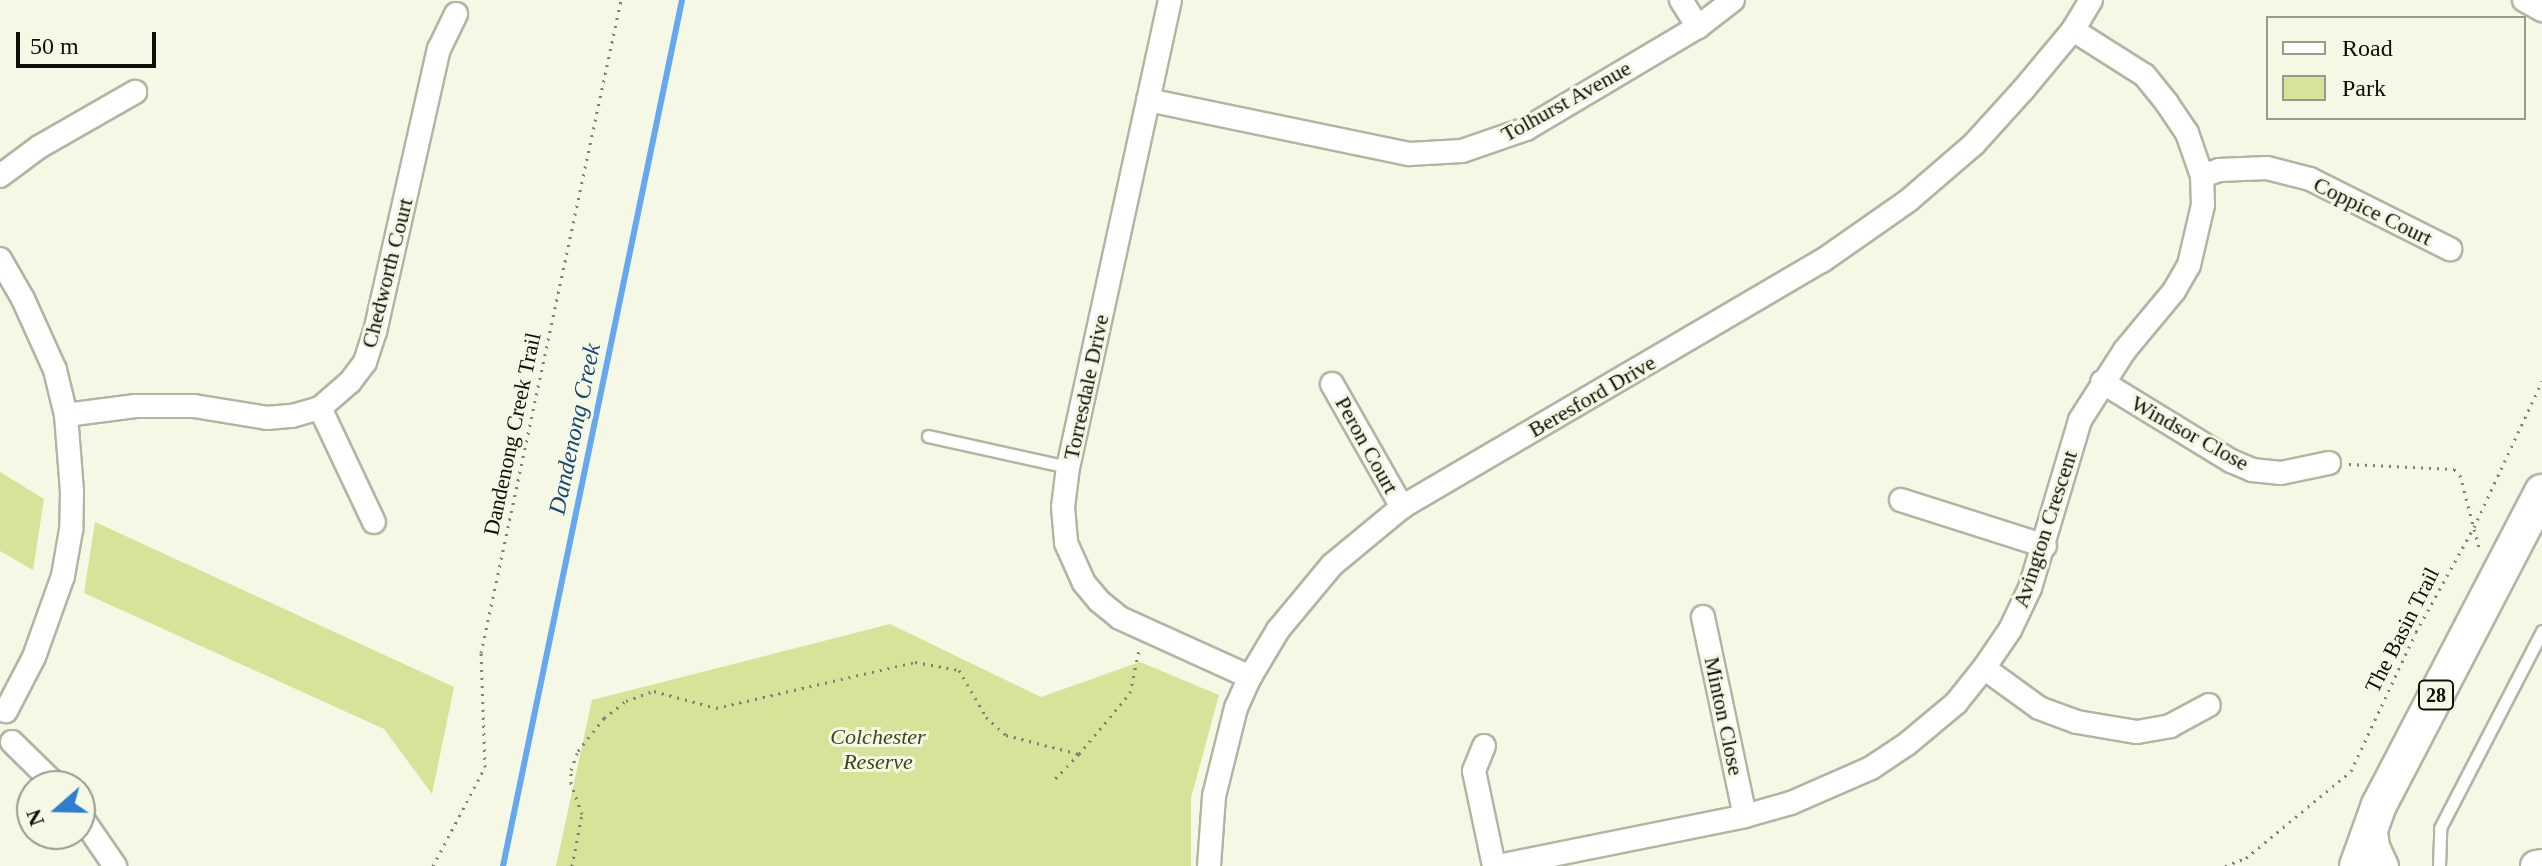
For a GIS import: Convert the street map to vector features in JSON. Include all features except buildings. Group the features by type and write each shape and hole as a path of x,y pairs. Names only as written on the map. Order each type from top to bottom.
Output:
{"main road":[{"name":"28","path":"2357,866 2375,815 2542,492"},
{"name":"28","path":"2333,866 2375,815"},
{"path":"2375,815 2374,847 2383,866"},
{"path":"2536,866 2542,865"}],"street":[{"name":"Torresdale Drive","path":"1170,0 1068,467 1063,507 1066,543 1074,563 1099,601 1120,618 1250,677"},
{"path":"1681,0 1698,27"},
{"name":"Tolhurst Avenue","path":"1148,100 1409,154 1462,151 1526,129 1698,27 1733,0"},
{"name":"Beresford Drive","path":"1209,866 1214,796 1236,708 1250,677 1309,589 1355,542 1402,507 1809,269 1909,200 1974,144 2073,30 2091,0"},
{"path":"2524,0 2542,10"},
{"name":"Chedworth Court","path":"320,408 358,372 375,332 439,49 456,14"},
{"name":"Avington Crescent","path":"1496,866 1745,816 1791,803 1871,768 1932,725 1956,703 1984,668 2017,616 2045,546 2080,420 2102,382 2174,291 2189,265 2203,205 2202,176 2187,133 2144,75 2073,30"},
{"path":"0,176 39,147 135,92"},
{"name":"Coppice Court","path":"2202,176 2219,170 2267,168 2310,179 2450,249"},
{"path":"0,259 42,338 66,415 72,517 63,576 34,657 3,710 16,729 6,746 37,770"},
{"name":"Windsor Close","path":"2102,382 2231,461 2252,470 2281,473 2329,463"},
{"name":"Peron Court","path":"1332,384 1402,507"},
{"path":"66,415 135,406 194,406 267,418 320,408 374,522"},
{"path":"1901,500 2045,546"},
{"name":"Minton Close","path":"1703,617 1745,816"},
{"path":"1984,668 2039,708 2092,725 2137,732 2170,726 2209,705"},
{"path":"1484,746 1474,771 1496,866"},
{"path":"96,838 115,866"}],"lane":[{"path":"928,436 1068,467"},
{"path":"2439,866 2440,828 2542,631"}],"path":[{"name":"Dandenong Creek Trail","path":"433,866 485,767 481,653 621,0"},
{"name":"The Basin Trail","path":"2225,866 2246,858 2351,771 2416,632 2474,527 2542,381"},
{"path":"2329,463 2454,469 2460,475 2482,563 2493,585"},
{"path":"1053,781 1130,693 1137,652 1154,636"},
{"path":"572,866 582,814 571,783 571,770 578,751 604,718 626,701 654,691 703,705 728,706 915,662 959,670 986,717 1006,735 1079,754"},
{"path":"2246,858 2250,866"}],"green space":[{"path":"0,472 44,499 33,570 0,551"},
{"path":"95,522 454,687 432,794 384,729 84,593"},
{"name":"Colchester Reserve","path":"890,624 1041,697 1140,662 1219,695 1191,798 1191,866 556,866 592,700"}],"waterway":[{"name":"Dandenong Creek","path":"503,866 682,0"}]}
